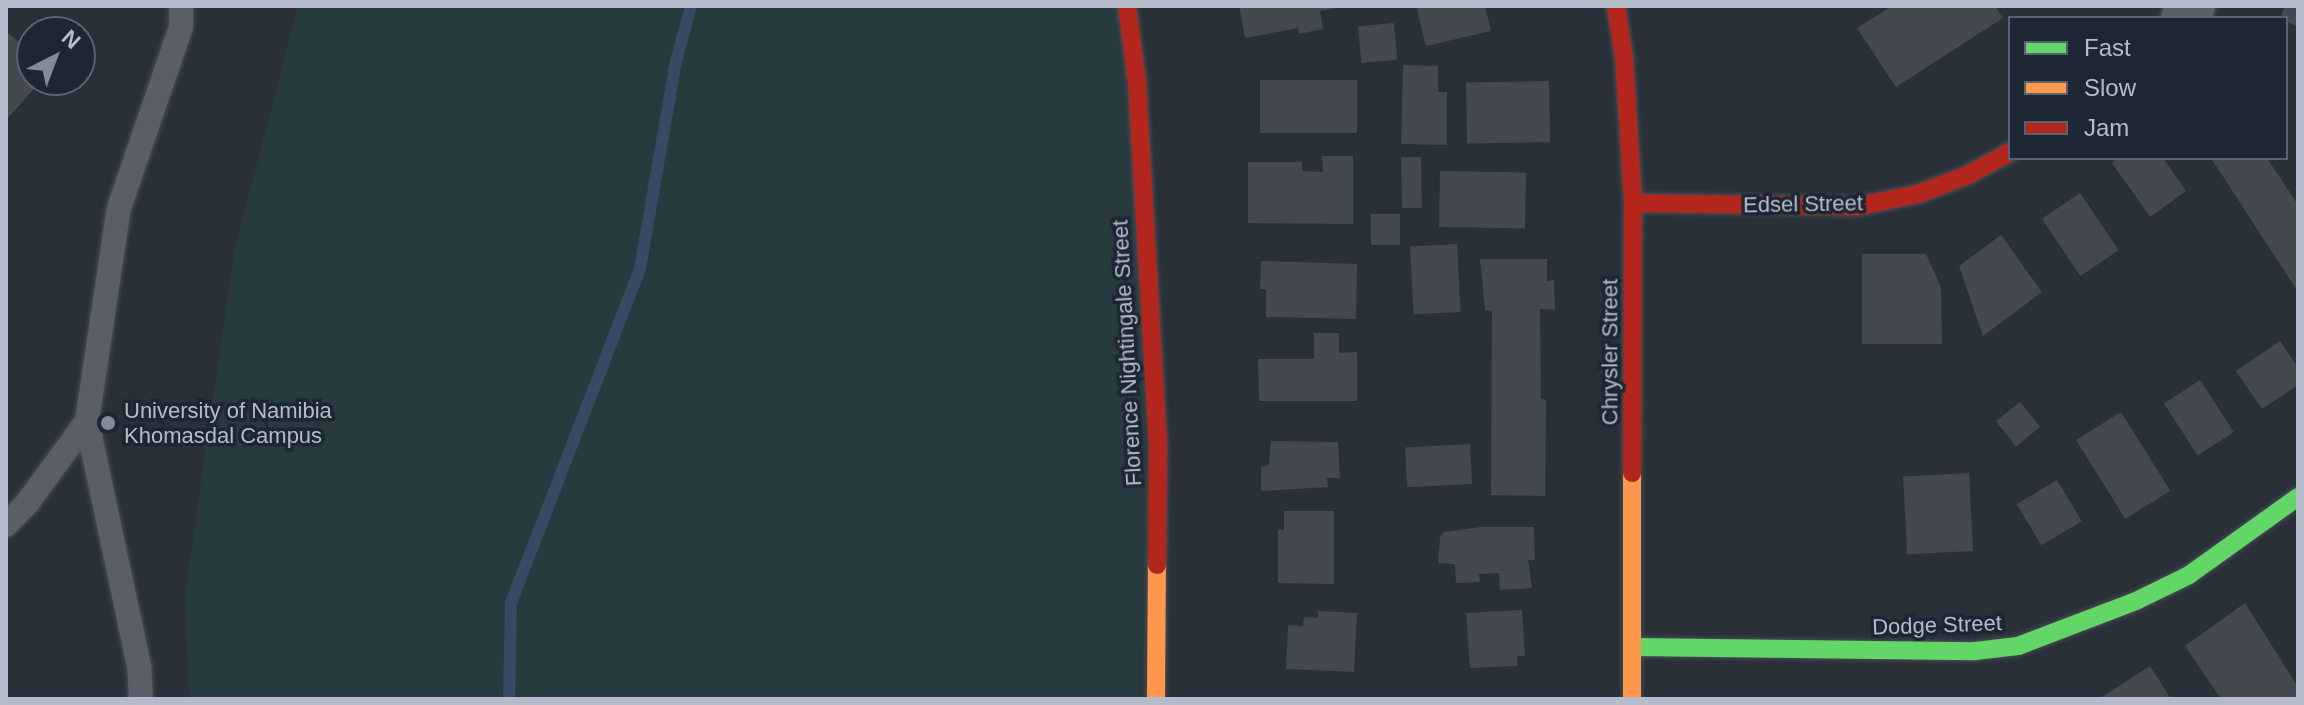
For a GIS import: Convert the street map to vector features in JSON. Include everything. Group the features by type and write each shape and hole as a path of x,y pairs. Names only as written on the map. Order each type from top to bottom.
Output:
{"street":[{"name":"Florence Nightingale Street","path":"1127,6 1137,82 1158,450 1156,699"},
{"name":"Chrysler Street","path":"1616,6 1624,58 1633,203 1632,699"},
{"name":"Edsel Street","path":"1633,203 1859,206 1918,194 1968,175 2008,153"},
{"name":"Dodge Street","path":"1634,647 1959,652 2018,646 2136,601 2189,575 2298,497"}],"lane":[{"path":"141,699 139,666 87,421 119,208 181,27 181,6"},
{"path":"6,525 28,502 87,421"}],"green space":[{"path":"298,6 1127,6 1156,699 189,699 185,593 234,252"}],"building":[{"path":"1239,6 1338,8 1320,11 1323,29 1299,34 1298,28 1245,38"},
{"path":"1416,6 1485,6 1491,31 1426,46"},
{"path":"1892,6 1995,6 2003,18 1896,87 1857,28"},
{"path":"2285,6 2298,6 2298,27 2288,22 2288,16 2281,16"},
{"path":"1394,23 1397,60 1361,63 1358,26"},
{"path":"6,31 16,40 16,96 28,96 6,120"},
{"path":"1403,65 1438,66 1438,92 1447,92 1447,145 1401,144"},
{"path":"1260,80 1357,80 1357,133 1260,133"},
{"path":"1549,81 1550,142 1467,143 1466,82"},
{"path":"1322,156 1353,156 1353,224 1248,223 1248,162 1302,162 1302,171 1323,172"},
{"path":"1401,157 1421,157 1422,208 1402,208"},
{"path":"2116,160 2164,160 2186,191 2150,217 2112,163"},
{"path":"2212,160 2268,160 2298,205 2298,292"},
{"path":"1440,171 1526,173 1525,228 1439,227"},
{"path":"2080,193 2119,250 2080,276 2042,219"},
{"path":"1371,214 1400,214 1400,245 1371,245"},
{"path":"2001,235 2042,292 1983,336 1959,266"},
{"path":"1457,244 1461,312 1414,314 1410,246"},
{"path":"1862,254 1926,254 1941,287 1942,344 1862,344"},
{"path":"1480,259 1547,259 1547,281 1554,280 1555,310 1540,309 1541,398 1546,400 1545,496 1491,495 1492,311 1485,310"},
{"path":"1261,261 1357,264 1356,319 1266,317 1266,289 1260,289"},
{"path":"1314,333 1339,333 1339,353 1357,352 1357,401 1259,401 1258,359 1314,359"},
{"path":"2280,341 2298,368 2298,385 2262,409 2236,371"},
{"path":"2200,380 2234,432 2198,455 2164,403"},
{"path":"2020,402 2040,427 2016,446 1996,422"},
{"path":"2121,412 2170,491 2125,519 2076,440"},
{"path":"1271,441 1338,442 1340,478 1327,478 1328,487 1261,491 1261,467 1269,465"},
{"path":"1470,444 1472,484 1407,487 1405,447"},
{"path":"1969,473 1973,551 1907,554 1903,476"},
{"path":"2057,480 2082,521 2041,545 2017,504"},
{"path":"1284,511 1334,511 1334,584 1278,583 1278,530 1284,530"},
{"path":"1481,527 1534,527 1535,560 1528,560 1532,588 1500,590 1499,573 1479,574 1480,582 1456,583 1455,564 1438,563 1440,537 1444,532"},
{"path":"2245,603 2298,687 2298,699 2221,699 2185,646"},
{"path":"1522,610 1525,656 1517,656 1517,666 1470,668 1466,613"},
{"path":"1318,611 1357,613 1354,672 1286,669 1288,625 1303,626 1304,617 1318,618"},
{"path":"2150,666 2171,699 2103,699 2102,697"}],"waterway":[{"path":"509,699 511,603 640,269 676,61 691,6"}],"traffic: fast":[{"path":"1634,647 1975,651 2018,646 2136,601 2189,575 2298,497"}],"traffic: slow":[{"path":"1632,473 1632,699"},
{"path":"1156,699 1157,565"}],"traffic: jam":[{"path":"1127,6 1137,82 1158,450 1157,565"},
{"path":"1616,6 1624,58 1633,203 1632,473"},
{"path":"1633,203 1859,206 1918,194 1968,175 2008,153"}],"place":[{"name":"University of Namibia Khomasdal Campus","path":"108,423"}]}
